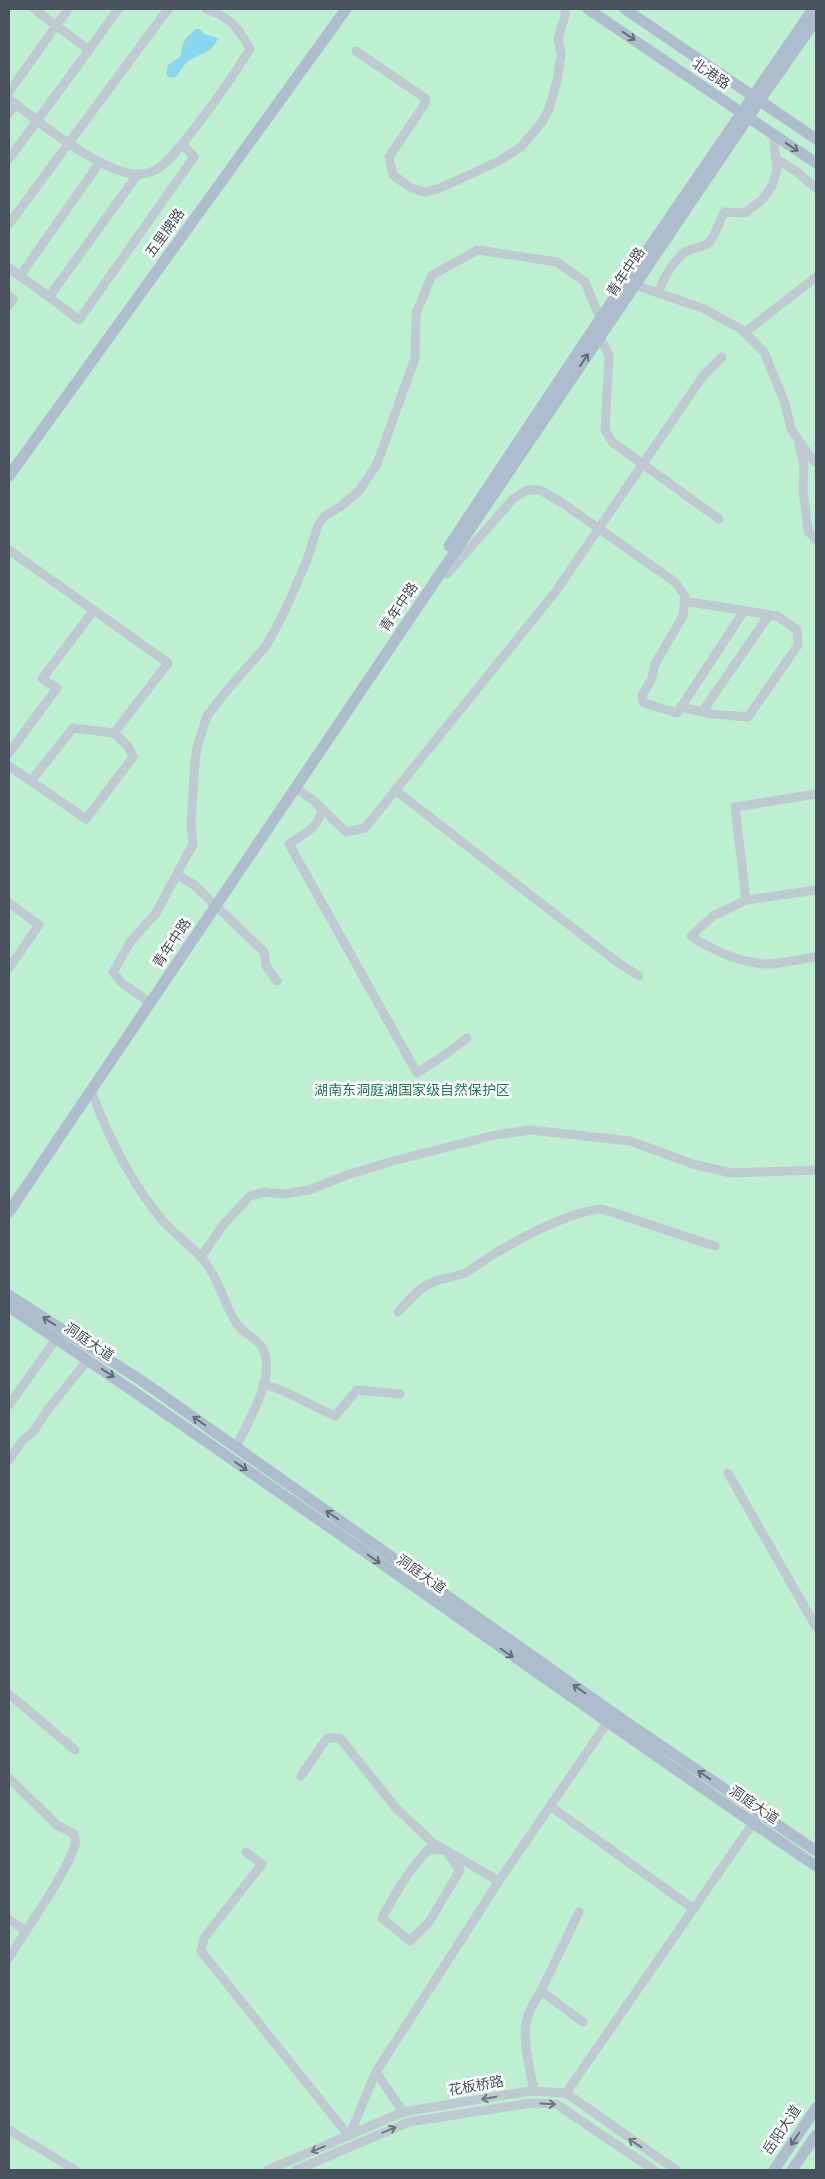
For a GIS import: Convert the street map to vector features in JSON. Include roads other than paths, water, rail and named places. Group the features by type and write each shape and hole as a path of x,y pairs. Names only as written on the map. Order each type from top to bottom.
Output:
{"main road":[{"name":"五里牌路","path":"9,463 337,9"},
{"name":"五里牌路","path":"9,476 346,9"},
{"name":"北港路","path":"588,9 816,163"},
{"name":"北港路","path":"625,9 816,139"},
{"path":"756,98 813,9"},
{"name":"青年中路","path":"9,1212 214,903 635,285 744,115 816,20"},
{"path":"9,1200 145,998 214,903 600,319 744,115"},
{"name":"洞庭大道","path":"9,1295 142,1381 610,1712 816,1851"},
{"name":"洞庭大道","path":"9,1307 816,1866"},
{"name":"岳阳大道","path":"774,2170 816,2108"},
{"path":"792,2170 816,2135"}],"street":[{"path":"34,9 89,50"},
{"path":"9,92 68,9"},
{"path":"9,159 118,9"},
{"path":"9,224 168,9"},
{"path":"9,113 12,101 69,142 109,167 138,174 156,170 173,156 234,76 250,49 241,33 224,15 206,9"},
{"path":"356,51 425,98 426,102 389,157 393,174 418,191 431,190 499,161 521,147 542,122 557,81 561,54 558,38 565,16 565,9"},
{"path":"658,292 678,256 688,250 704,246 711,241 724,212 745,213 763,199 772,186 777,169 773,134"},
{"path":"9,268 79,320 194,157 182,144"},
{"path":"777,159 797,172 816,188"},
{"path":"20,276 100,162"},
{"path":"49,297 138,174"},
{"path":"145,998 122,983 113,972 131,941 156,913 193,844 191,822 196,747 207,716 270,638 284,613 307,560 318,526 325,516 340,507 359,491 377,464 415,358 416,314 432,275 478,250 557,262 586,282 600,319"},
{"path":"744,333 816,278"},
{"path":"635,285 702,308 744,333 764,352 785,403 791,429 816,462"},
{"path":"9,296 13,299 9,305"},
{"path":"600,336 609,356 605,430 612,442 719,519"},
{"path":"300,791 322,808 346,832 364,828 556,591 703,376 722,357"},
{"path":"796,436 804,465 803,490 808,532 816,540"},
{"path":"440,573 447,574 514,498 527,490 540,490 561,502 675,582 685,596 683,616 655,664 652,678 642,696 644,703 677,713 744,611"},
{"path":"9,550 168,663 114,733"},
{"path":"681,707 702,712 748,717 798,645 796,630 777,616 684,601"},
{"path":"9,753 57,688 42,678 94,610"},
{"path":"702,712 768,615"},
{"path":"9,766 31,782 86,819 133,757 128,746 114,733 73,728 31,782"},
{"path":"395,790 595,945 639,976"},
{"path":"746,900 735,808 816,794"},
{"path":"322,808 314,828 289,844 417,1073 467,1038"},
{"path":"177,875 193,884 264,952 266,966 277,981"},
{"path":"816,890 746,900 713,916 691,936 720,952 740,960 756,963 771,964 816,956"},
{"path":"9,903 39,925 9,968"},
{"path":"90,1091 106,1130 130,1176 164,1222 211,1268 238,1325 260,1345 267,1359 258,1400 236,1447"},
{"path":"201,1257 223,1225 250,1196 264,1192 283,1194 309,1190 393,1161 495,1135 522,1131 576,1134 630,1141 684,1161 731,1173 816,1170"},
{"path":"398,1312 427,1284 449,1276 465,1273 531,1235 566,1219 594,1210 602,1209 715,1246"},
{"path":"9,1405 56,1339"},
{"path":"9,1460 88,1360"},
{"path":"263,1384 281,1390 335,1416 357,1390 400,1394"},
{"path":"728,1473 816,1627"},
{"path":"9,1694 75,1750"},
{"path":"246,1852 262,1864 204,1938 201,1951 349,2136 376,2072 499,1881 607,1723"},
{"path":"301,1776 327,1738 340,1738 396,1808 433,1843 499,1881"},
{"path":"9,1778 57,1825 74,1834 76,1843 53,1891 25,1930 9,1958"},
{"path":"550,1806 694,1909"},
{"path":"676,2170 566,2093 760,1813"},
{"path":"429,1849 445,1850 460,1870 429,1922 410,1941 382,1918 392,1898 418,1860 429,1849"},
{"path":"534,2091 528,2060 525,2024 535,1999 541,1991 578,1912"},
{"path":"9,1920 25,1930"},
{"path":"541,1991 583,2022"},
{"path":"376,2072 403,2112"},
{"name":"花板桥路","path":"268,2170 403,2112 534,2091 566,2093"},
{"name":"花板桥路","path":"296,2170 409,2122 532,2103 556,2104 654,2170"},
{"path":"9,2130 75,2170"}],"water":[{"path":"196,29 200,29 204,34 218,38 212,48 187,62 176,77 170,78 166,74 168,65 180,56 186,38"}],"park label":[{"name":"湖南东洞庭湖国家级自然保护区","path":"412,1090"}]}
